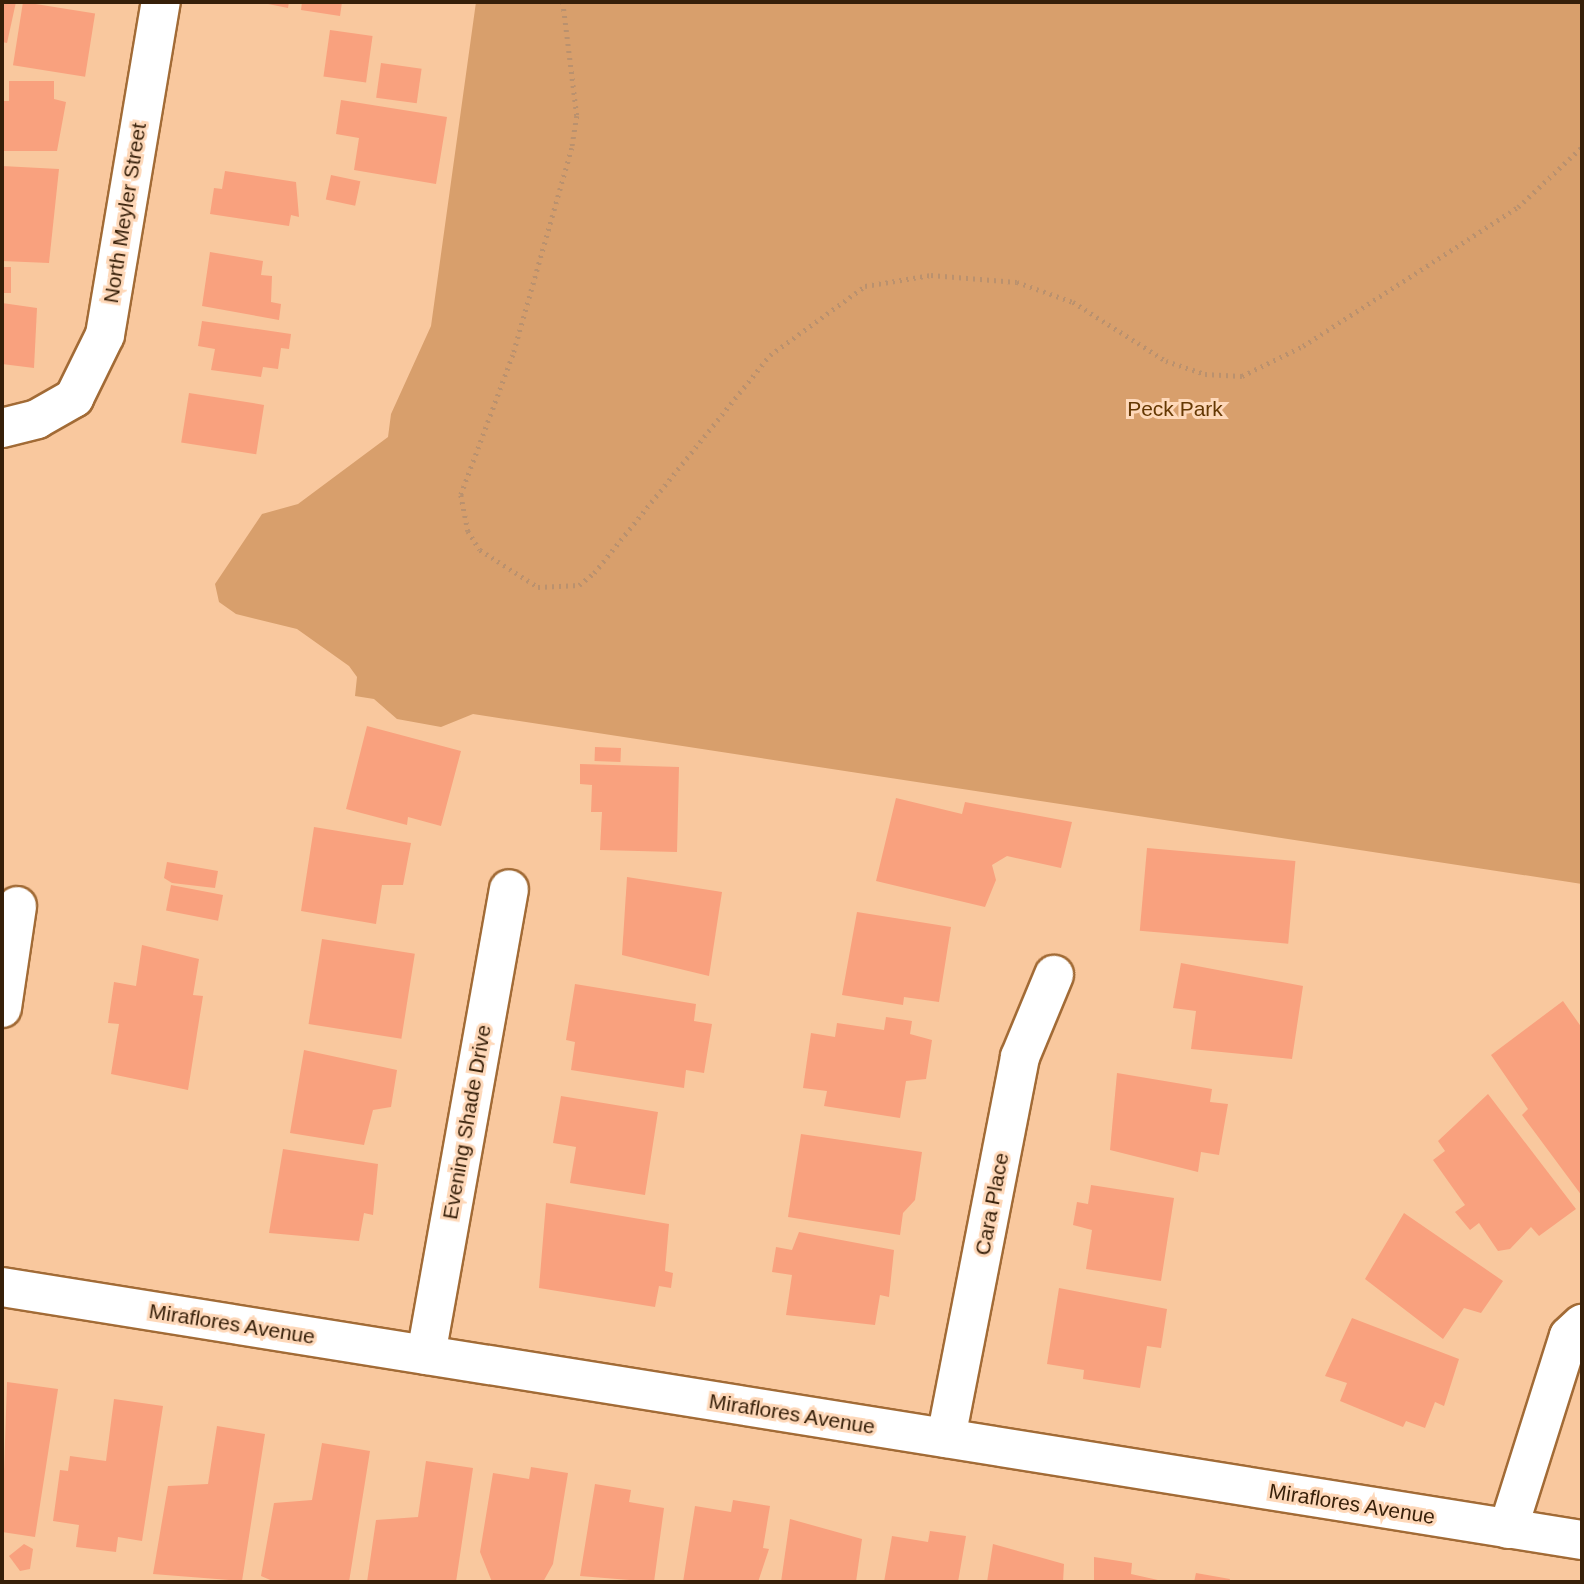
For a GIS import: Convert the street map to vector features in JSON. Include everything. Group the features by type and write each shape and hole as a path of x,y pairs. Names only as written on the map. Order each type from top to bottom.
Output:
{"street":[{"name":"North Meyler Street","path":"2,428 58,410 87,379 105,335 161,2"},
{"name":"Evening Shade Drive","path":"426,1355 509,889"},
{"path":"2,1008 17,906"},
{"name":"Cara Place","path":"946,1438 1020,1057 1054,975"},
{"name":"Miraflores Avenue","path":"2,1287 1582,1540"},
{"path":"1508,1529 1569,1336 1582,1324"}],"path":[{"path":"563,2 577,116 572,148 513,355 461,495 468,530 481,550 538,587 579,585 594,573 770,355 865,286 931,275 1017,282 1073,302 1166,361 1205,374 1242,376 1303,346 1518,207 1582,147"}],"green space":[{"name":"Peck Park","path":"476,2 1582,2 1582,884 473,714 441,727 397,719 374,699 355,696 357,677 349,666 297,629 236,614 219,602 215,584 262,514 298,504 388,437 391,414 431,326"}],"building":[{"path":"2,2 16,2 7,43 2,42"},
{"path":"23,2 95,13 85,77 13,65"},
{"path":"258,2 289,2 288,8"},
{"path":"302,2 342,2 340,16 301,10"},
{"path":"330,30 373,36 366,83 323,77"},
{"path":"381,63 422,69 417,103 376,98"},
{"path":"9,81 54,81 54,99 66,102 57,151 2,151 2,101 9,101"},
{"path":"341,100 447,117 436,184 354,170 359,138 336,134"},
{"path":"2,166 59,169 49,263 2,261"},
{"path":"225,171 296,182 299,217 291,215 289,226 210,214 214,188 222,189"},
{"path":"331,175 360,181 355,206 326,199"},
{"path":"210,252 263,261 261,275 272,276 271,302 281,304 279,320 202,306"},
{"path":"2,267 11,267 11,293 2,293"},
{"path":"2,303 37,308 34,368 2,364"},
{"path":"202,321 291,334 289,349 281,348 278,369 263,367 261,377 211,370 215,349 198,346"},
{"path":"189,393 264,405 256,454 181,442"},
{"path":"367,726 461,751 441,826 408,817 407,825 346,809"},
{"path":"595,747 621,748 620,762 595,761"},
{"path":"580,764 679,767 677,852 600,850 602,812 591,812 592,785 580,784"},
{"path":"896,798 962,814 965,802 1072,822 1061,868 1007,856 992,865 996,880 985,907 876,881"},
{"path":"314,827 411,843 403,885 382,885 376,924 301,911"},
{"path":"1147,848 1295,861 1288,944 1140,931"},
{"path":"167,862 218,871 215,888 172,883 164,878"},
{"path":"627,877 722,892 709,976 622,955"},
{"path":"171,885 223,895 218,921 166,911"},
{"path":"857,912 951,927 939,1002 904,997 903,1005 842,995"},
{"path":"322,939 415,954 401,1039 309,1024"},
{"path":"142,945 199,959 193,995 203,996 188,1090 111,1074 119,1024 108,1023 114,982 136,986"},
{"path":"1181,963 1303,986 1292,1059 1191,1049 1196,1011 1173,1008"},
{"path":"575,984 696,1004 694,1021 712,1024 704,1073 686,1070 684,1088 571,1070 575,1042 566,1040"},
{"path":"1563,1001 1582,1028 1582,1196 1522,1115 1528,1109 1491,1055"},
{"path":"886,1017 912,1021 910,1034 932,1040 926,1079 906,1081 900,1118 824,1106 827,1091 803,1088 811,1033 835,1037 837,1023 884,1030"},
{"path":"304,1050 397,1070 391,1107 373,1110 364,1145 290,1133"},
{"path":"1117,1073 1212,1089 1210,1102 1228,1104 1219,1155 1201,1152 1198,1172 1110,1150"},
{"path":"1488,1094 1576,1209 1539,1236 1531,1227 1510,1249 1498,1251 1479,1223 1470,1230 1455,1212 1465,1205 1433,1160 1445,1151 1438,1141"},
{"path":"561,1096 658,1112 645,1195 570,1183 576,1147 553,1143"},
{"path":"801,1134 922,1152 915,1200 903,1213 900,1235 788,1217"},
{"path":"283,1149 378,1164 373,1215 364,1213 359,1241 269,1233"},
{"path":"1091,1185 1174,1198 1161,1281 1086,1269 1092,1230 1073,1225 1077,1202 1088,1204"},
{"path":"546,1203 669,1224 665,1271 673,1273 671,1288 659,1286 655,1307 539,1288"},
{"path":"1404,1213 1503,1281 1481,1313 1464,1308 1443,1339 1365,1279"},
{"path":"799,1232 894,1250 889,1297 880,1295 875,1325 786,1315 792,1275 772,1272 776,1247 792,1250"},
{"path":"1059,1288 1167,1309 1161,1348 1147,1346 1140,1388 1083,1379 1084,1370 1047,1364"},
{"path":"1352,1318 1459,1359 1444,1406 1435,1402 1425,1428 1406,1421 1403,1427 1340,1401 1347,1383 1325,1376"},
{"path":"7,1382 58,1389 35,1537 2,1532"},
{"path":"114,1399 163,1406 142,1541 118,1537 116,1552 76,1547 79,1525 53,1521 60,1470 68,1471 70,1456 106,1461"},
{"path":"217,1426 265,1434 242,1581 153,1574 168,1486 208,1484"},
{"path":"322,1443 370,1451 349,1582 275,1582 261,1576 274,1503 312,1500"},
{"path":"426,1461 473,1468 456,1582 367,1582 376,1520 418,1517"},
{"path":"531,1467 568,1473 553,1564 543,1582 492,1582 480,1552 493,1473 529,1479"},
{"path":"595,1484 631,1490 629,1502 664,1508 654,1582 580,1576"},
{"path":"733,1500 770,1506 763,1548 769,1549 758,1582 683,1582 695,1506 731,1512"},
{"path":"790,1519 862,1539 856,1582 781,1582"},
{"path":"930,1531 966,1536 958,1582 884,1582 892,1536 928,1542"},
{"path":"24,1544 33,1549 30,1569 20,1571 9,1556"},
{"path":"993,1544 1064,1564 1063,1582 987,1582"},
{"path":"1094,1557 1132,1563 1131,1574 1167,1582 1094,1582"},
{"path":"1196,1573 1230,1579 1229,1582 1194,1582"}]}
